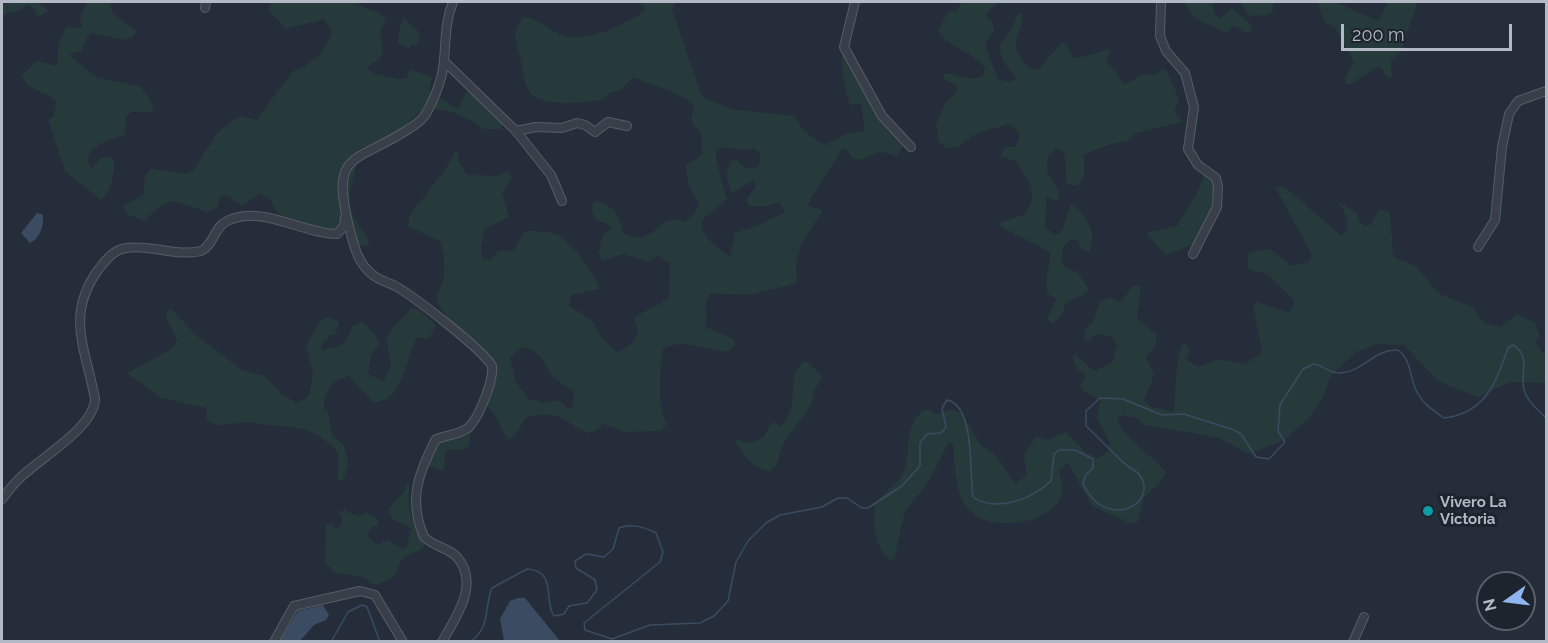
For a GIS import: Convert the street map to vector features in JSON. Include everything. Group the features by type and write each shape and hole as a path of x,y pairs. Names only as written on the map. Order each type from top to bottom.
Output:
{"street":[{"path":"442,642 463,602 467,584 463,568 455,555 424,537 415,507 415,492 436,439 463,431 472,422 492,380 492,366 477,348 404,291 370,274 356,252 345,215 342,193 348,167 364,152 403,133 423,118 439,83 444,61 447,23 453,2"},
{"path":"855,2 844,47 882,116 911,147"},
{"path":"1161,2 1160,36 1166,51 1187,76 1194,107 1188,149 1198,165 1216,178 1218,188 1217,207 1194,254"},
{"path":"444,61 516,131 551,176 562,201"},
{"path":"1478,247 1496,220 1502,147 1509,114 1518,100 1546,91"},
{"path":"516,131 536,127 562,128 577,123 585,124 595,132 606,123 627,126"},
{"path":"2,499 21,477 71,437 93,408 95,399 80,331 80,311 87,286 110,255 129,248 201,251 208,246 220,225 236,218 252,217 294,222 328,234 337,234 344,226 345,215"},
{"path":"274,642 294,606 360,591 375,595 403,642"},
{"path":"1353,642 1365,617"}],"shaded area":[{"path":"2,2 36,2 49,10 37,18 35,9 27,5 19,11 5,14 2,21"},
{"path":"87,2 110,2 112,13 136,31 134,36 123,40 92,33 87,37 82,51 70,54 70,56 96,77 141,87 154,107 150,112 131,112 126,117 125,135 102,143 89,154 87,160 92,168 101,158 109,156 114,160 112,182 101,200 65,171 48,119 53,117 57,102 29,85 22,75 37,61 57,66 59,43 67,27 82,28 80,17"},
{"path":"269,2 360,2 358,5 379,13 386,20 380,30 383,53 368,68 374,74 401,79 406,78 410,69 428,76 432,78 429,91 455,108 460,106 465,93 469,92 500,120 503,124 501,129 484,129 454,113 428,109 418,114 396,133 358,150 350,205 359,226 370,240 363,246 356,242 354,234 317,227 277,213 270,199 260,193 242,206 228,196 221,196 217,208 209,212 175,201 164,205 145,220 127,215 123,206 143,195 145,176 151,169 185,174 193,171 218,132 240,116 256,120 293,71 312,61 327,44 332,32 324,19 286,29 270,12"},
{"path":"639,2 677,2 672,9 702,97 732,109 794,116 805,132 825,145 844,135 865,131 861,104 850,105 848,98 843,72 843,51 873,108 901,137 904,145 897,156 880,151 861,160 852,158 846,148 842,149 808,206 823,210 801,244 796,262 797,281 794,284 748,295 711,293 705,304 707,313 705,326 733,339 735,345 727,352 680,343 663,348 660,375 661,399 667,424 661,431 623,432 604,423 596,431 587,433 558,416 545,414 526,418 514,437 509,439 492,411 483,405 496,376 492,360 476,342 447,317 440,307 436,295 442,283 444,268 440,241 408,226 410,215 444,171 457,149 459,161 467,175 497,176 508,171 512,178 502,193 509,217 485,228 481,247 482,259 491,260 498,251 514,250 525,231 548,232 561,237 582,258 599,289 571,295 569,306 592,320 600,335 617,353 632,344 638,332 634,317 669,299 670,264 658,255 648,262 623,254 602,261 599,253 602,236 611,229 605,222 599,222 595,217 592,212 593,204 594,201 601,202 610,207 617,215 623,233 632,237 648,235 671,220 685,222 695,213 699,204 688,183 686,165 702,155 702,136 691,121 694,106 674,93 634,77 620,90 607,94 605,99 576,103 543,100 534,96 527,87 515,37 517,28 524,17 535,20 562,35 582,37 618,26 646,9","holes":["727,147 746,150 753,148 759,152 761,161 752,169 746,168 737,160 730,161 726,174 731,193 754,180 756,187 746,200 749,206 766,206 779,202 785,212 757,226 735,233 730,257 707,237 702,227 702,220 727,199 716,160 716,149","527,347 540,356 552,376 574,392 573,407 567,408 559,400 543,403 528,399 516,382 510,358 519,349"]},
{"path":"962,2 998,3 985,14 993,23 994,31 985,45 998,79 1010,82 1016,79 1002,59 999,46 1013,26 1018,14 1021,14 1022,21 1016,45 1023,60 1032,70 1040,68 1061,43 1066,43 1074,58 1111,49 1106,61 1117,72 1122,83 1126,84 1143,74 1155,75 1161,69 1166,69 1179,99 1174,112 1183,122 1136,133 1128,141 1106,146 1084,155 1084,176 1077,186 1068,184 1066,180 1065,154 1058,148 1048,155 1047,171 1059,196 1058,201 1046,197 1045,226 1054,235 1061,233 1071,204 1086,219 1092,238 1089,252 1081,248 1078,240 1074,239 1064,246 1063,266 1078,273 1088,288 1081,297 1066,302 1062,314 1053,324 1047,318 1057,299 1048,294 1047,288 1050,252 1000,226 1001,222 1024,215 1031,200 1032,193 1028,180 1016,161 1000,156 1005,147 1016,147 1020,134 1009,124 975,135 958,147 946,148 939,142 936,125 944,105 958,90 956,85 944,79 944,73 978,78 983,76 985,68 974,57 949,42 938,31 948,12 955,12"},
{"path":"1184,2 1212,2 1215,15 1221,18 1232,8 1250,24 1252,31 1246,33 1234,25 1226,33 1197,19"},
{"path":"1239,2 1273,2 1273,8 1270,14 1250,16"},
{"path":"1318,2 1335,2 1378,21 1388,2 1417,2 1403,51 1391,61 1392,77 1387,77 1381,67 1376,67 1351,84 1346,84 1345,78 1354,63 1337,30 1324,21"},
{"path":"404,18 420,33 417,45 410,45 410,50 398,43 399,30"},
{"path":"1205,172 1214,178 1215,207 1194,244 1166,255 1146,233 1177,226 1196,195"},
{"path":"1275,187 1283,187 1292,193 1341,236 1347,230 1347,221 1343,210 1335,200 1357,213 1360,223 1365,226 1371,224 1380,209 1390,212 1393,254 1396,258 1416,266 1439,294 1473,307 1484,323 1500,327 1517,314 1536,323 1539,335 1536,344 1542,352 1546,353 1546,383 1510,382 1478,397 1438,381 1404,345 1377,344 1354,353 1330,377 1323,397 1308,419 1284,440 1249,454 1219,438 1145,425 1137,418 1122,415 1117,418 1125,432 1166,472 1159,484 1144,498 1137,523 1132,524 1092,506 1068,463 1059,469 1061,496 1055,506 1045,514 1033,519 1004,523 978,517 969,510 960,496 953,443 948,443 928,481 906,510 895,559 890,560 884,554 876,534 875,503 901,477 907,460 913,422 927,409 935,414 953,410 962,414 980,444 997,457 1013,481 1017,482 1026,476 1024,455 1036,437 1047,440 1066,432 1086,453 1098,458 1107,452 1110,443 1097,418 1100,400 1082,390 1080,385 1086,376 1077,369 1073,359 1074,353 1094,371 1113,362 1117,346 1112,337 1096,334 1088,341 1084,340 1085,329 1093,322 1100,301 1111,298 1120,303 1133,286 1138,285 1141,288 1137,318 1157,335 1156,345 1146,357 1154,375 1144,401 1152,407 1174,412 1179,354 1185,342 1189,350 1187,360 1199,367 1218,359 1244,364 1259,355 1262,351 1253,306 1257,302 1287,312 1292,309 1294,300 1267,274 1247,269 1249,253 1270,249 1292,266 1307,263 1311,259 1311,253"},
{"path":"411,308 419,310 436,325 429,338 417,338 398,386 392,394 374,403 349,376 334,383 325,397 324,409 328,413 332,435 343,445 348,458 347,472 343,480 338,481 338,453 321,437 304,430 249,422 221,425 211,423 206,420 207,408 161,398 127,373 173,348 177,341 167,321 166,313 171,309 197,336 242,370 265,376 282,394 297,403 309,396 313,372 306,346 318,323 326,317 339,321 336,334 330,335 323,343 321,351 344,343 352,327 362,322 374,333 380,343 371,355 368,374 384,381 391,364 386,340 394,326"},
{"path":"805,361 820,373 822,378 814,391 812,403 782,446 777,465 770,471 758,467 748,460 734,439 749,443 763,438 772,422 780,426 791,409 793,383 798,367"},
{"path":"471,433 468,449 449,450 445,454 444,469 428,466 440,441"},
{"path":"406,485 409,485 411,516 424,545 423,548 402,558 394,577 377,585 372,584 366,578 334,572 325,562 326,526 331,522 337,530 343,522 339,513 345,510 357,516 367,513 378,519 378,526 373,526 367,536 377,545 388,540 406,549 411,529 394,519 389,508 404,492"}],"water":[{"path":"37,213 42,214 42,227 30,243 21,233"},
{"path":"525,598 560,641 504,641 500,619 510,601"},
{"path":"323,605 329,615 326,620 314,625 300,641 280,641 298,611"}],"waterway":[{"path":"470,642 477,636 484,624 492,588 527,569 543,575 554,616 564,614 569,606 587,603 597,590 595,580 576,568 575,561 586,554 604,557 613,549 619,528 629,526 642,527 656,533 663,552 660,562 584,623 585,630 612,639 650,625 700,623 714,616 728,601 736,562 748,541 766,523 780,515 822,507 838,498 847,498 862,508 868,508 902,486 920,466 920,443 927,434 941,433 946,427 942,408 947,400 956,405 963,415 967,428 973,497 992,504 1014,502 1024,498 1051,481 1054,454 1059,450 1075,450 1093,459 1093,468 1085,476 1083,484 1093,499 1105,507 1117,510 1137,503 1143,495 1144,485 1139,474 1124,463 1086,426 1086,411 1100,398 1123,399 1162,415 1184,414 1234,430 1241,434 1256,457 1269,459 1285,442 1278,431 1280,405 1303,369 1314,364 1341,373 1356,368 1382,353 1398,350 1406,359 1419,396 1444,418 1458,415 1480,403 1494,384 1508,348 1513,345 1519,350 1524,361 1525,393 1531,403 1546,418"},
{"path":"331,642 348,612 362,605 367,607 380,642"}],"place":[{"name":"Vivero La Victoria","path":"1428,511"}]}
